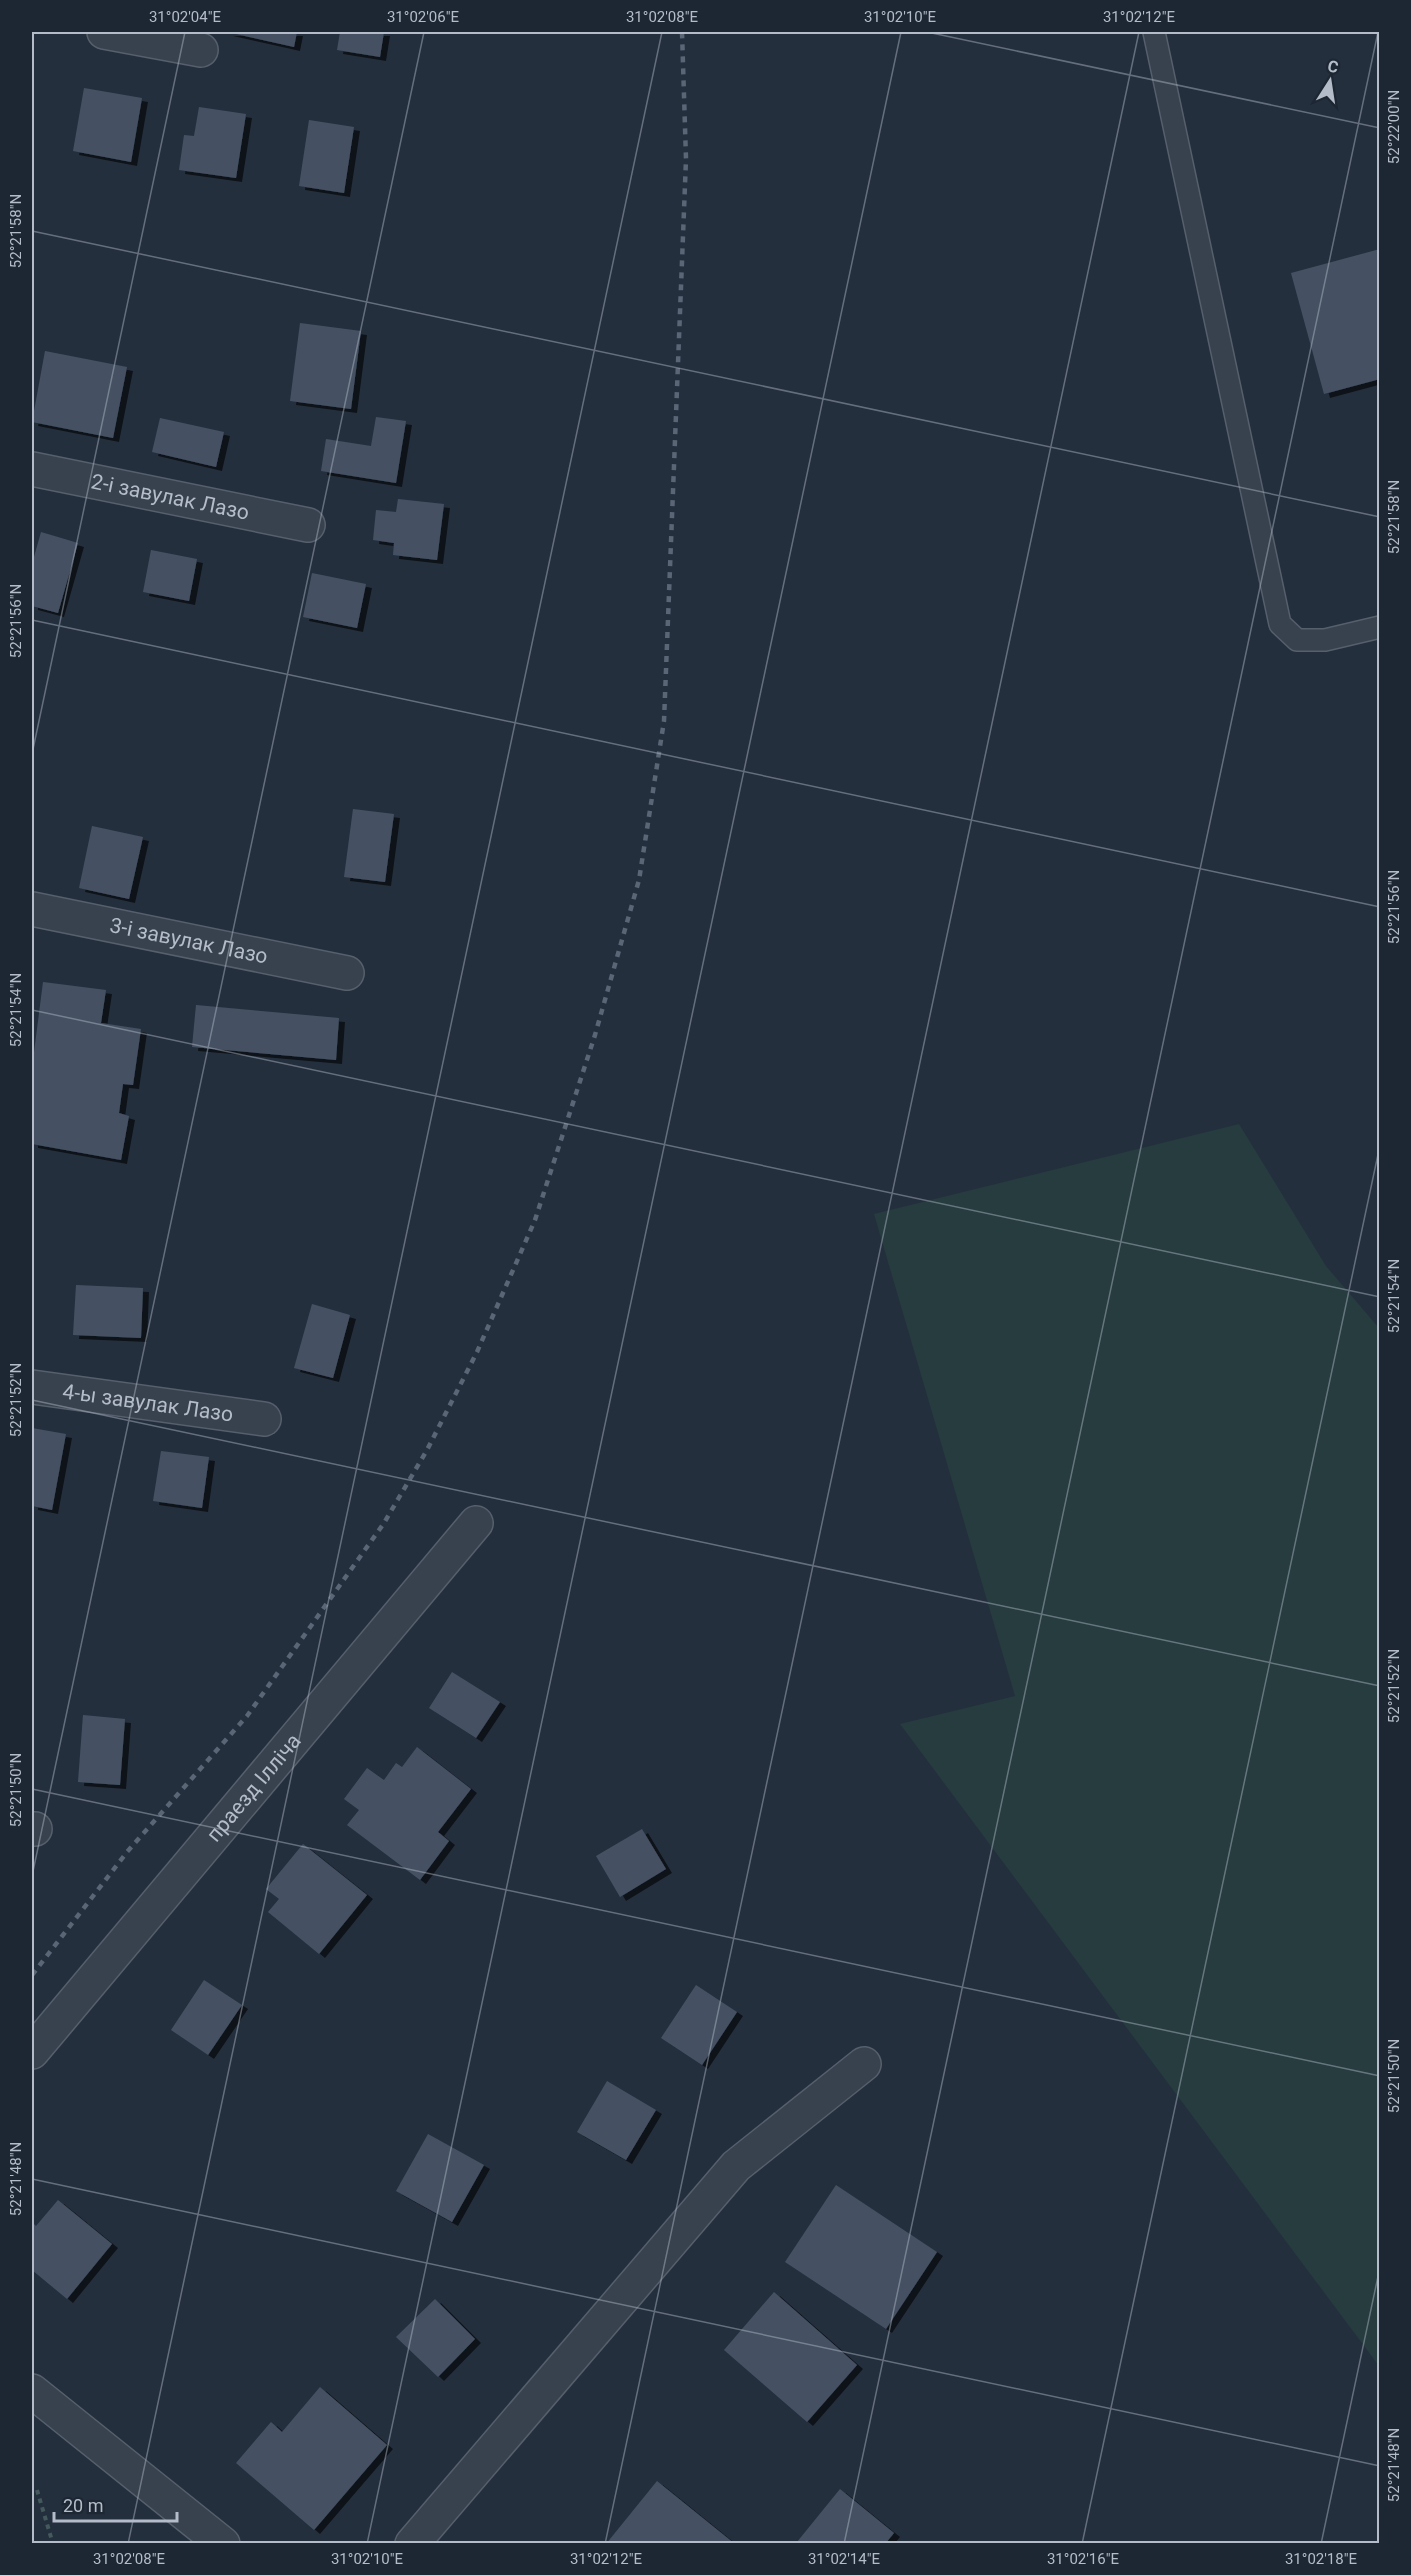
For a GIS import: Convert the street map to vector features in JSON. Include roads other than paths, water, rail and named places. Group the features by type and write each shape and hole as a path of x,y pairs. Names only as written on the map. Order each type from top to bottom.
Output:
{"street":[{"path":"104,32 201,50"},
{"name":"2-і завулак Лазо","path":"32,469 308,525"},
{"name":"3-і завулак Лазо","path":"32,909 347,973"},
{"name":"4-ы завулак Лазо","path":"32,1387 264,1419"},
{"name":"праезд Ілліча","path":"32,2052 476,1523"},
{"path":"412,2544 736,2166 864,2064"},
{"path":"32,2391 223,2544"}],"lane":[{"path":"1154,32 1280,624 1297,639 1325,640 1380,627"}],"railway":[{"path":"32,1975 127,1852 247,1716 384,1523 427,1450 477,1352 535,1220 595,1035 639,880 664,721 686,159 682,32"}]}
